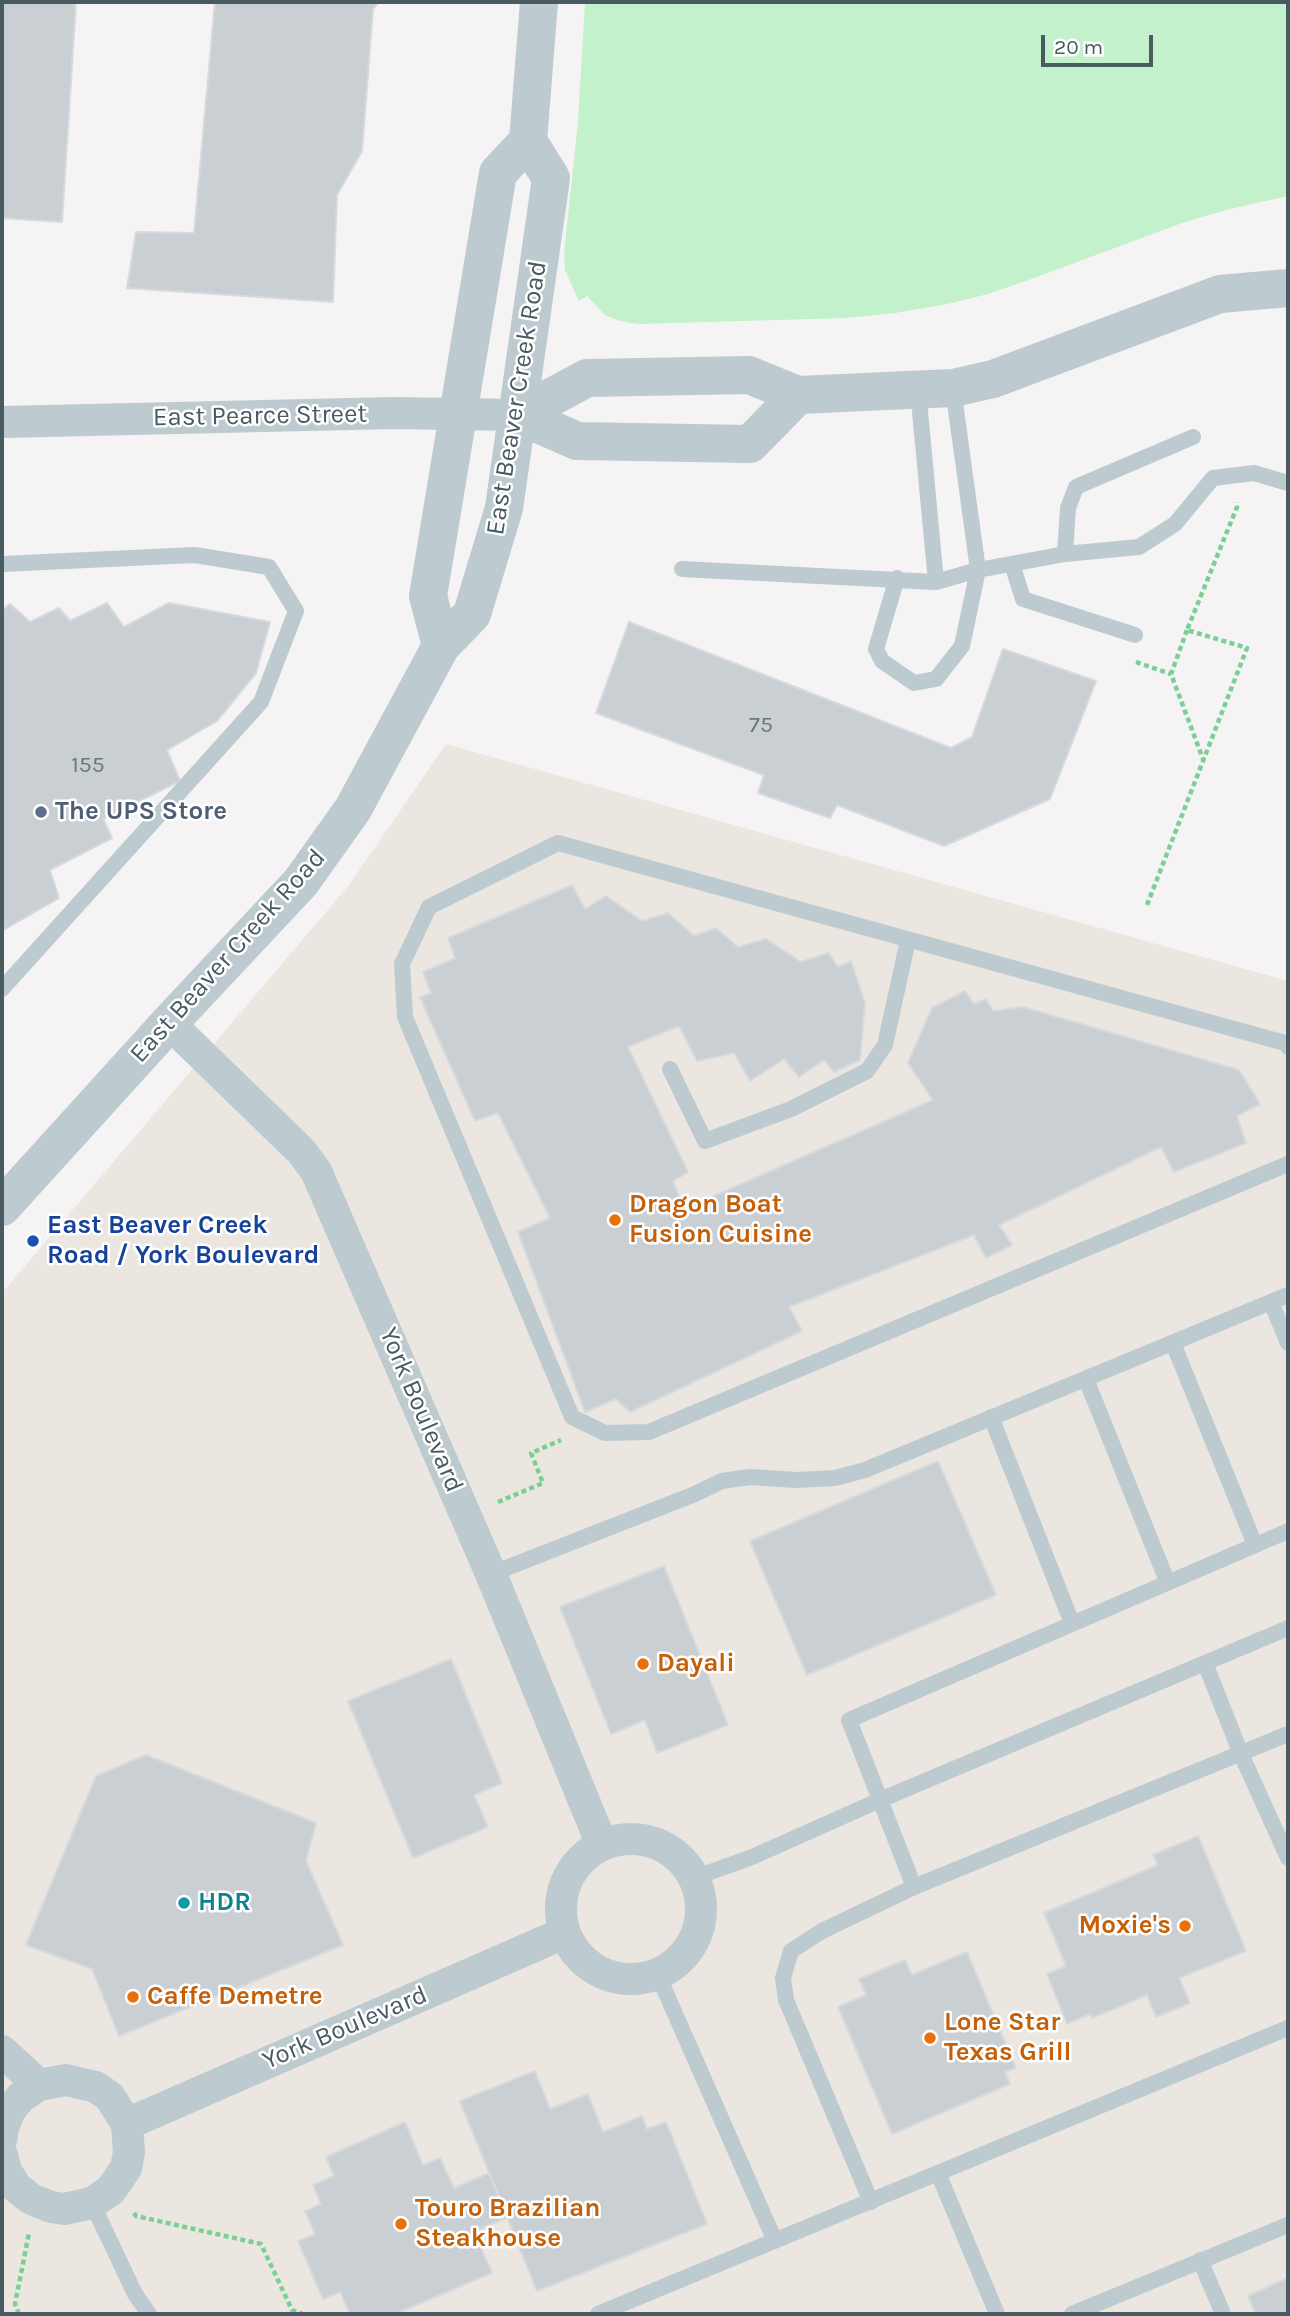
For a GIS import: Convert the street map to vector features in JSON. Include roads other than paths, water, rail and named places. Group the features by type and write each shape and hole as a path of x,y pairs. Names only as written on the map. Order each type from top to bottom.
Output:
{"street":[{"path":"528,141 539,2"},
{"name":"East Beaver Creek Road","path":"2,1207 301,882 353,809 441,646 472,614 504,509 551,178 528,141 498,173 428,596 441,646"},
{"path":"518,415 587,378 749,375 798,395 935,389 993,379 1220,294 1288,288"},
{"path":"518,415 577,441 750,444 798,395"},
{"name":"East Pearce Street","path":"2,422 394,413 518,415"},
{"name":"York Boulevard","path":"169,1023 301,1151 316,1171 491,1573 602,1845"},
{"path":"635,1839 652,1842 678,1857 694,1878 701,1906 697,1934 684,1955 657,1975 634,1979 611,1977 598,1972 579,1957 564,1933 560,1909 562,1894 576,1866 585,1855 602,1845 635,1839"},
{"name":"York Boulevard","path":"127,2124 564,1933"},
{"path":"2,2050 39,2085"},
{"path":"2,2137 2,2129 10,2110 21,2097 39,2085 66,2080 96,2087 110,2097 127,2124 129,2153 126,2168 102,2196 64,2209 19,2196 6,2171 2,2155"}],"lane":[{"path":"898,578 876,649 882,661 914,683 936,679 962,646 978,570 935,389"},
{"path":"935,389 936,582"},
{"path":"1065,554 1068,508 1076,487 1193,437"},
{"path":"682,569 936,582 978,570 1065,554 1139,547 1175,523 1213,478 1254,472 1288,482"},
{"path":"2,564 195,555 269,568 296,611 261,702 2,989"},
{"path":"1012,564 1023,599 1135,635"},
{"path":"1288,1047 1285,1043 558,844 429,908 402,964 405,1017 572,1417 605,1433 649,1432 1288,1164"},
{"path":"670,1069 705,1141 791,1109 867,1071 886,1045 908,940"},
{"path":"491,1573 695,1494 722,1480 750,1477 796,1480 835,1478 864,1470 1288,1295"},
{"path":"1271,1302 1288,1343"},
{"path":"1173,1343 1255,1545"},
{"path":"1086,1379 1167,1581"},
{"path":"991,1418 1072,1623"},
{"path":"914,1887 849,1720 1288,1531"},
{"path":"694,1878 751,1857 1288,1628"},
{"path":"1205,1663 1241,1754 1288,1858"},
{"path":"871,2202 786,2000 783,1978 791,1951 821,1931 914,1887 1288,1734"},
{"path":"657,1975 775,2241"},
{"path":"598,2314 1288,2028"},
{"path":"939,2173 997,2314"},
{"path":"102,2196 135,2294 149,2314"},
{"path":"1072,2314 1288,2225"},
{"path":"1200,2260 1223,2314"}],"place":[{"name":"The UPS Store","path":"41,812"},
{"name":"Dragon Boat Fusion Cuisine","path":"615,1220"},
{"name":"East Beaver Creek Road / York Boulevard","path":"33,1241"},
{"name":"Dayali","path":"643,1664"},
{"name":"HDR","path":"184,1903"},
{"name":"Moxie's","path":"1185,1926"},
{"name":"Caffe Demetre","path":"133,1997"},
{"name":"Lone Star Texas Grill","path":"930,2038"},
{"name":"Touro Brazilian Steakhouse","path":"401,2224"}]}
